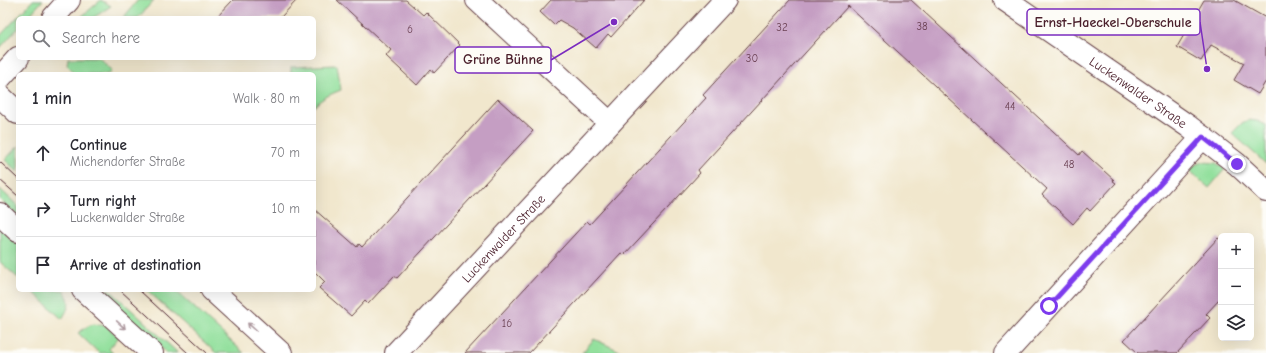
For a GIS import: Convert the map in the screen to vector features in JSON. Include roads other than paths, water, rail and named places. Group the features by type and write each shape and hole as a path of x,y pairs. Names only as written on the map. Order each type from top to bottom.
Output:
{"street":[{"path":"55,16 69,0"},
{"path":"477,0 610,123"},
{"name":"Luckenwalder Straße","path":"396,353 725,0"},
{"name":"Luckenwalder Straße","path":"1005,0 1203,137 1237,164 1266,191"},
{"path":"0,78 16,60"},
{"path":"0,96 16,111"},
{"path":"1006,353 1203,137"},
{"path":"0,214 16,229"},
{"path":"85,292 152,353"},
{"path":"214,292 281,353"}],"tram line":[{"path":"0,162 16,177"},
{"path":"0,180 16,194"},
{"path":"122,292 188,353"},
{"path":"141,292 207,353"}],"place":[{"name":"Grüne Bühne","path":"614,22"},
{"name":"Ernst-Haeckel-Oberschule","path":"1207,69"}]}
